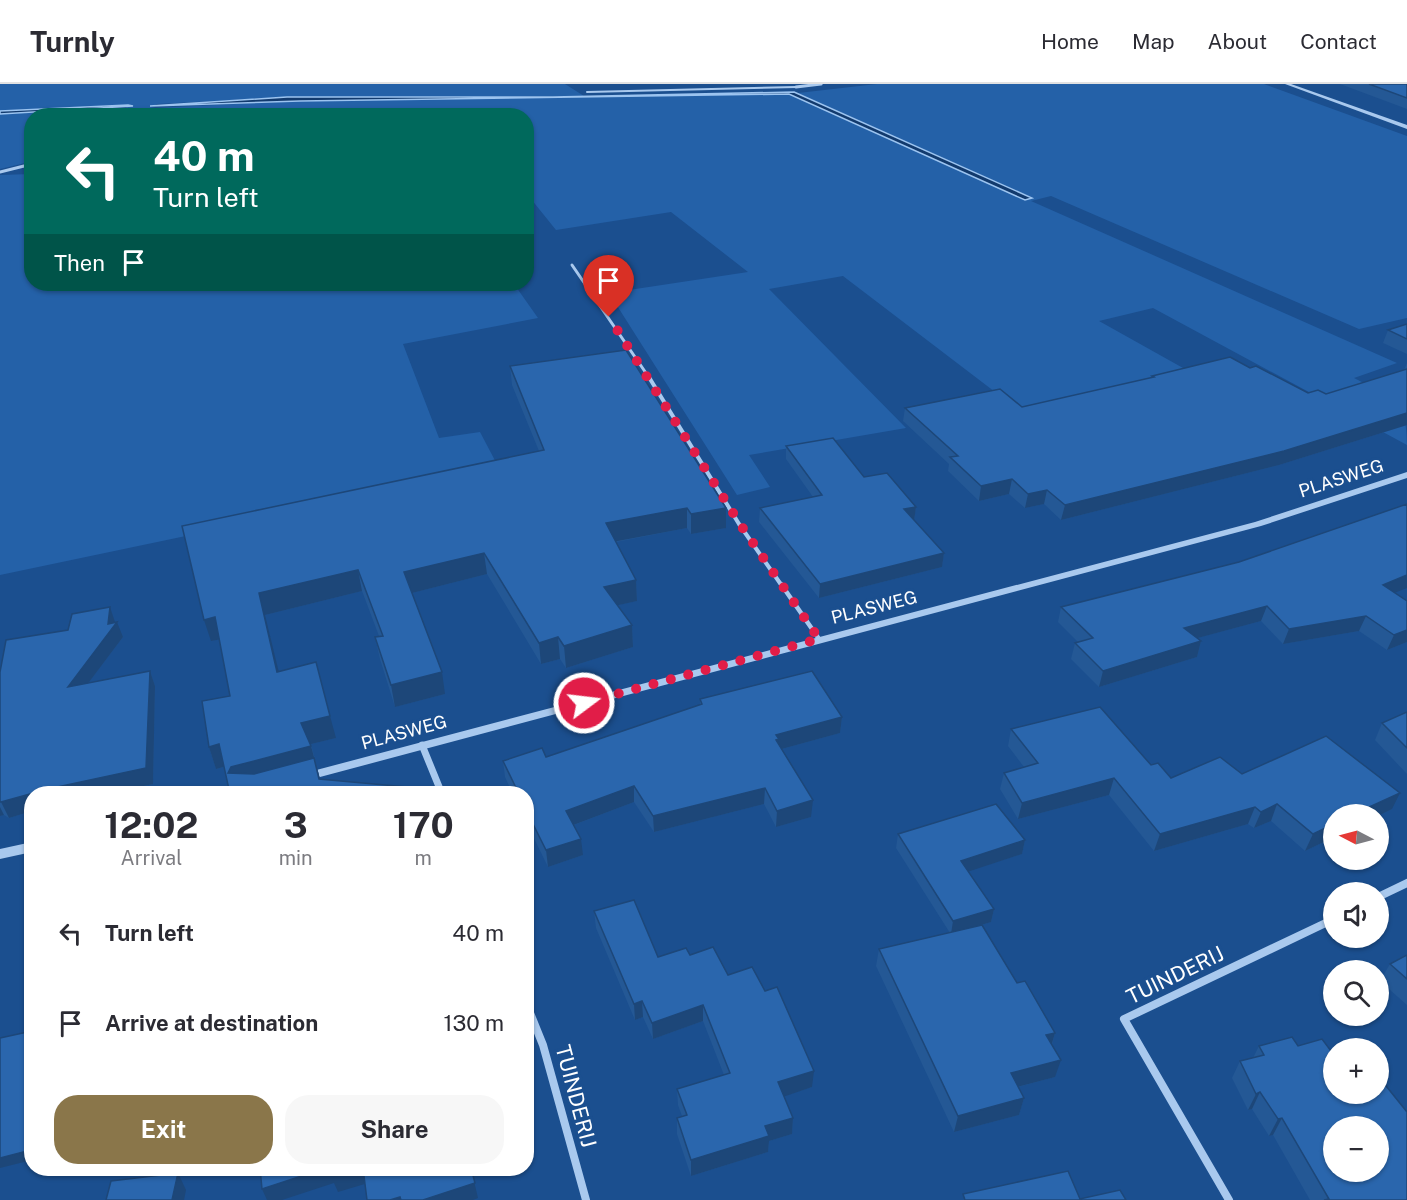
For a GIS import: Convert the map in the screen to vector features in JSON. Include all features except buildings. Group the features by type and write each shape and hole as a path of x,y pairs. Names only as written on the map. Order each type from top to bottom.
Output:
{"street":[{"path":"795,87 821,84"},
{"path":"1287,84 1407,127"},
{"path":"0,172 24,166"},
{"name":"PLASWEG","path":"288,782 1258,524 1407,475"},
{"path":"422,745 439,786"},
{"path":"0,854 24,849"},
{"path":"1389,892 1407,883"},
{"name":"TUINDERIJ","path":"1229,1200 1124,1019 1323,924"},
{"name":"TUINDERIJ","path":"534,1023 543,1045 586,1200"}],"lane":[{"path":"785,84 795,87"},
{"path":"587,92 795,87"},
{"path":"572,265 633,352 740,524 819,639"}],"shaded area":[{"path":"0,84 565,84 584,96 287,97 157,104 150,107 155,108 126,108 128,105 24,108 24,110 0,111"},
{"path":"877,84 1264,84 1407,136 1407,318 1359,329 1051,196 1031,201 1397,363 1354,378 1395,401 1404,417 1407,445 1153,308 1099,321 1192,373 1071,450 843,276 769,289 906,428 749,455 770,487 737,495 609,293 748,272 671,212 556,230 534,203 534,108 155,108 300,101 789,94 1030,200 1031,197 798,93"},
{"path":"794,92 1032,198 1025,200 789,94 300,101 150,106 287,97 553,97"},
{"path":"128,105 133,106 100,108 64,108"},
{"path":"24,110 24,113 0,114 0,111"},
{"path":"24,113 24,163 0,169 0,114"},
{"path":"24,174 24,291 519,291 538,318 403,344 439,438 480,432 500,470 0,575 0,175"}],"route":[{"path":"584,703 819,639 740,524 609,317"}]}
